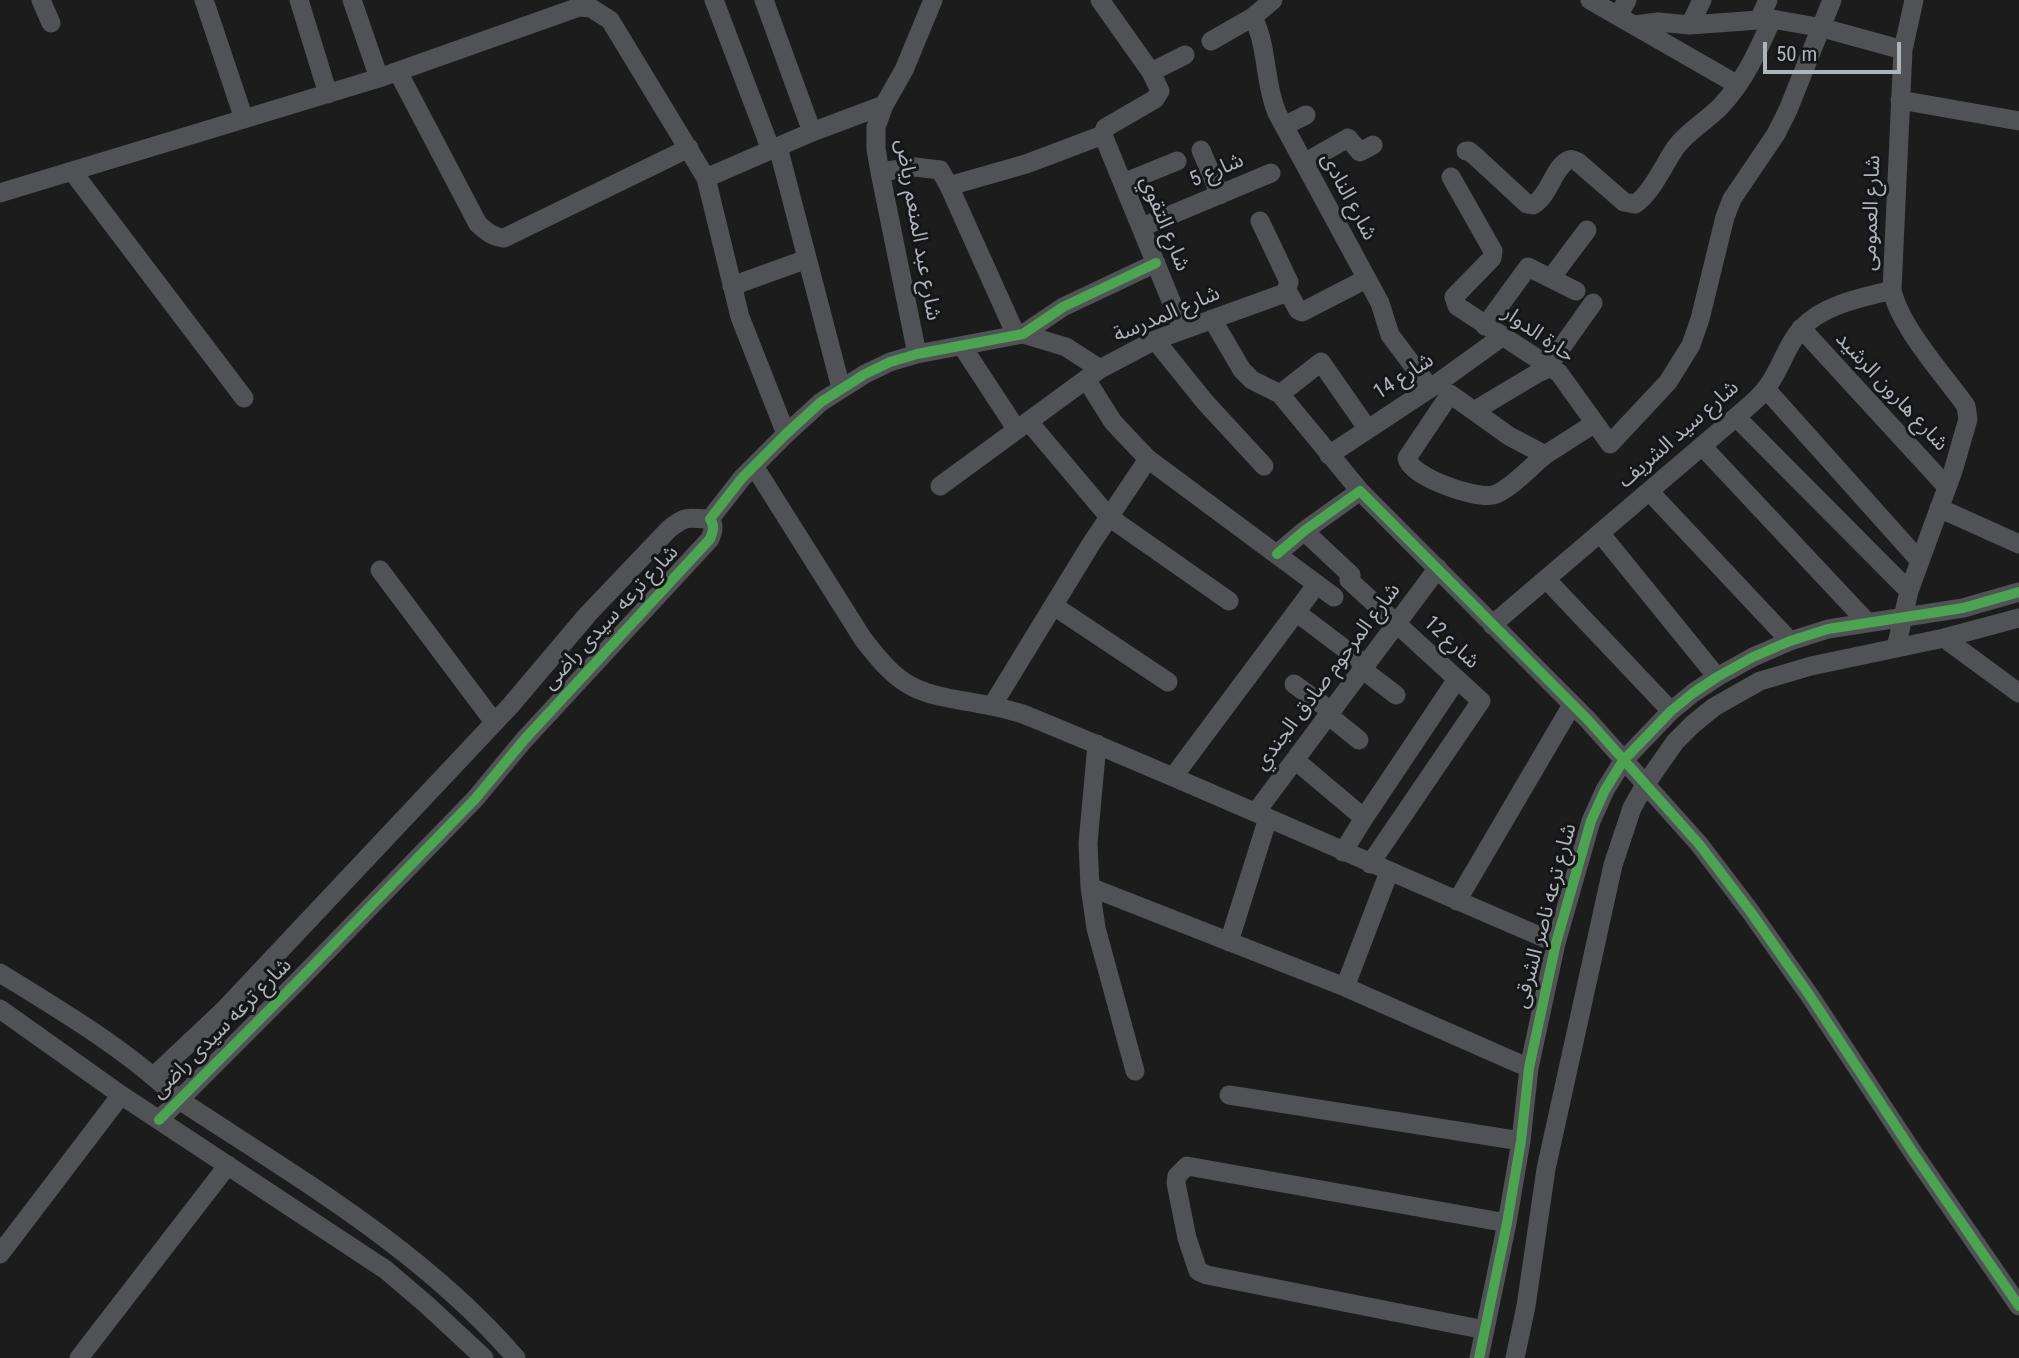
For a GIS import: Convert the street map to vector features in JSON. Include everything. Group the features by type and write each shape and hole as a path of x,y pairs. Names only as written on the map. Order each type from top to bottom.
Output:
{"street":[{"path":"41,0 51,23"},
{"path":"204,0 244,120"},
{"path":"299,0 328,94"},
{"path":"352,0 379,78"},
{"path":"714,0 775,148 841,388"},
{"path":"764,0 812,132"},
{"path":"949,186 1026,164 1103,135 1105,128 1158,97 1160,91 1151,72 1100,0"},
{"path":"1211,41 1253,17 1273,0"},
{"path":"1590,0 1626,14 1658,22 1690,24 1766,13 1903,50"},
{"path":"1690,24 1702,0"},
{"path":"1820,27 1832,0"},
{"name":"شارع العمومى","path":"1914,0 1903,50 1892,290 1903,320 1966,406 1968,419 1947,487"},
{"name":"شارع عبد المنعم رياض","path":"917,354 880,172 876,127 884,105 904,69 930,2"},
{"path":"0,193 398,72 582,4 610,20 706,178 740,317 786,434"},
{"path":"1466,151 1474,155 1527,204 1533,205 1540,201 1562,167 1572,159 1624,202 1635,204 1687,134 1718,109 1738,85 1755,56 1766,13"},
{"path":"1626,14 1738,85"},
{"name":"شارع النادى","path":"1253,17 1260,31 1273,103 1380,303 1390,335 1430,388"},
{"name":"حارة الدوار","path":"1451,177 1493,251 1492,258 1454,297 1457,306 1550,366 1564,379 1610,444 1668,382 1691,345 1725,217 1732,200 1776,134 1788,110 1820,27"},
{"path":"1151,72 1185,55"},
{"path":"398,72 478,224 497,237 504,237 689,148"},
{"path":"1900,100 2019,121"},
{"path":"706,178 812,132 884,105"},
{"path":"1284,126 1306,115"},
{"name":"شارع التقوي","path":"1103,135 1183,330"},
{"path":"1304,163 1348,138 1360,152 1373,145"},
{"path":"1201,150 1220,195"},
{"path":"1123,183 1177,161"},
{"path":"880,172 926,167 940,170 1019,334 1066,347 1093,374 1112,422 1148,458 1334,597"},
{"path":"72,172 244,398"},
{"name":"شارع 5","path":"1142,227 1271,173"},
{"path":"1260,220 1289,282 1287,290 1297,310 1303,312 1366,279"},
{"path":"1551,278 1587,230"},
{"path":"732,286 807,259"},
{"name":"شارع ترعه سيدى راضى","path":"159,1120 475,799 524,740 710,539 713,529 710,519 754,466 821,402 865,373 890,362 1019,334 1063,307 1156,263"},
{"path":"1485,326 1527,268 1576,291"},
{"name":"شارع المدرسة","path":"940,486 1093,374 1155,340 1282,295 1287,290"},
{"name":"شارع سيد الشريف","path":"1492,625 1766,389 1801,328 1824,312 1892,290"},
{"path":"1474,411 1550,366 1593,303"},
{"path":"1212,319 1242,370 1252,380 1280,394 1360,491 1572,705 1699,844 1750,911 2019,1306"},
{"name":"شارع هارون الرشيد","path":"1801,328 1947,487"},
{"name":"شارع 14","path":"1329,455 1503,336"},
{"path":"1155,340 1205,402 1264,466"},
{"path":"962,346 1023,426 1109,517 1229,601"},
{"path":"1280,394 1321,362 1367,428"},
{"path":"1766,389 1919,560"},
{"path":"1545,455 1509,436 1450,394 1407,458 1416,471 1453,488 1468,493 1491,495 1507,487 1545,455 1595,424"},
{"path":"1736,417 1909,592"},
{"path":"1702,446 1867,622"},
{"path":"992,706 1148,458"},
{"path":"754,466 845,612 879,660 915,688 935,695 1023,714 1556,943"},
{"path":"1896,648 1919,560 1947,487"},
{"path":"1277,554 1360,491"},
{"path":"1649,491 1790,641"},
{"path":"1939,508 2019,544"},
{"path":"154,1076 223,1011 494,723 588,614 669,529 682,518 689,516 695,519 710,519"},
{"name":"شارع 12","path":"1304,531 1351,575 1349,580 1481,701 1370,864"},
{"path":"1600,533 1717,677"},
{"name":"شارع المرحوم صادق الجندي","path":"1229,942 1262,815 1295,760 1438,568"},
{"path":"380,570 494,723"},
{"path":"1546,579 1671,711"},
{"path":"1173,777 1317,584"},
{"name":"شارع ترعه ناصر الشرقى","path":"1479,1358 1507,1223 1521,1140 1529,1068 1556,943 1591,821 1605,790 1623,761 1671,711 1717,677 1790,641 1828,629 1963,608 2019,593"},
{"path":"1054,606 1168,682"},
{"path":"1296,612 1396,695"},
{"path":"1515,1358 1526,1306 1546,1169 1613,865 1632,808 1645,785 1675,742 1693,724 1714,706 1760,681 1811,666 1944,638 2019,618"},
{"path":"1944,638 2019,693"},
{"path":"1343,852 1457,679"},
{"path":"1294,684 1360,740"},
{"path":"1457,901 1572,705"},
{"path":"1097,744 1088,843 1090,887 1096,928 1135,1071"},
{"path":"1295,760 1364,818"},
{"path":"1345,987 1390,872"},
{"path":"1090,887 1345,987 1529,1068"},
{"path":"0,973 37,995 154,1076 178,1099 386,1239 457,1298 516,1358"},
{"path":"0,1009 121,1095 386,1270 484,1358"},
{"path":"0,1254 121,1095"},
{"path":"1229,1096 1521,1140"},
{"path":"79,1358 228,1165"},
{"path":"1485,1330 1207,1275 1198,1271 1187,1238 1176,1183 1177,1176 1187,1166 1507,1223"}],"cycle path":[{"path":"159,1120 475,799 524,740 710,539 713,529 710,519 742,478 821,402 865,374 890,362 917,354 1023,334 1063,307 1156,263"},
{"path":"1277,554 1360,491 1588,720 1699,844 1750,911 2019,1306"},
{"path":"1479,1358 1507,1223 1521,1141 1529,1068 1556,943 1591,821 1605,790 1623,761 1671,711 1693,693 1753,657 1790,641 1828,629 1963,608 2019,592"}]}
